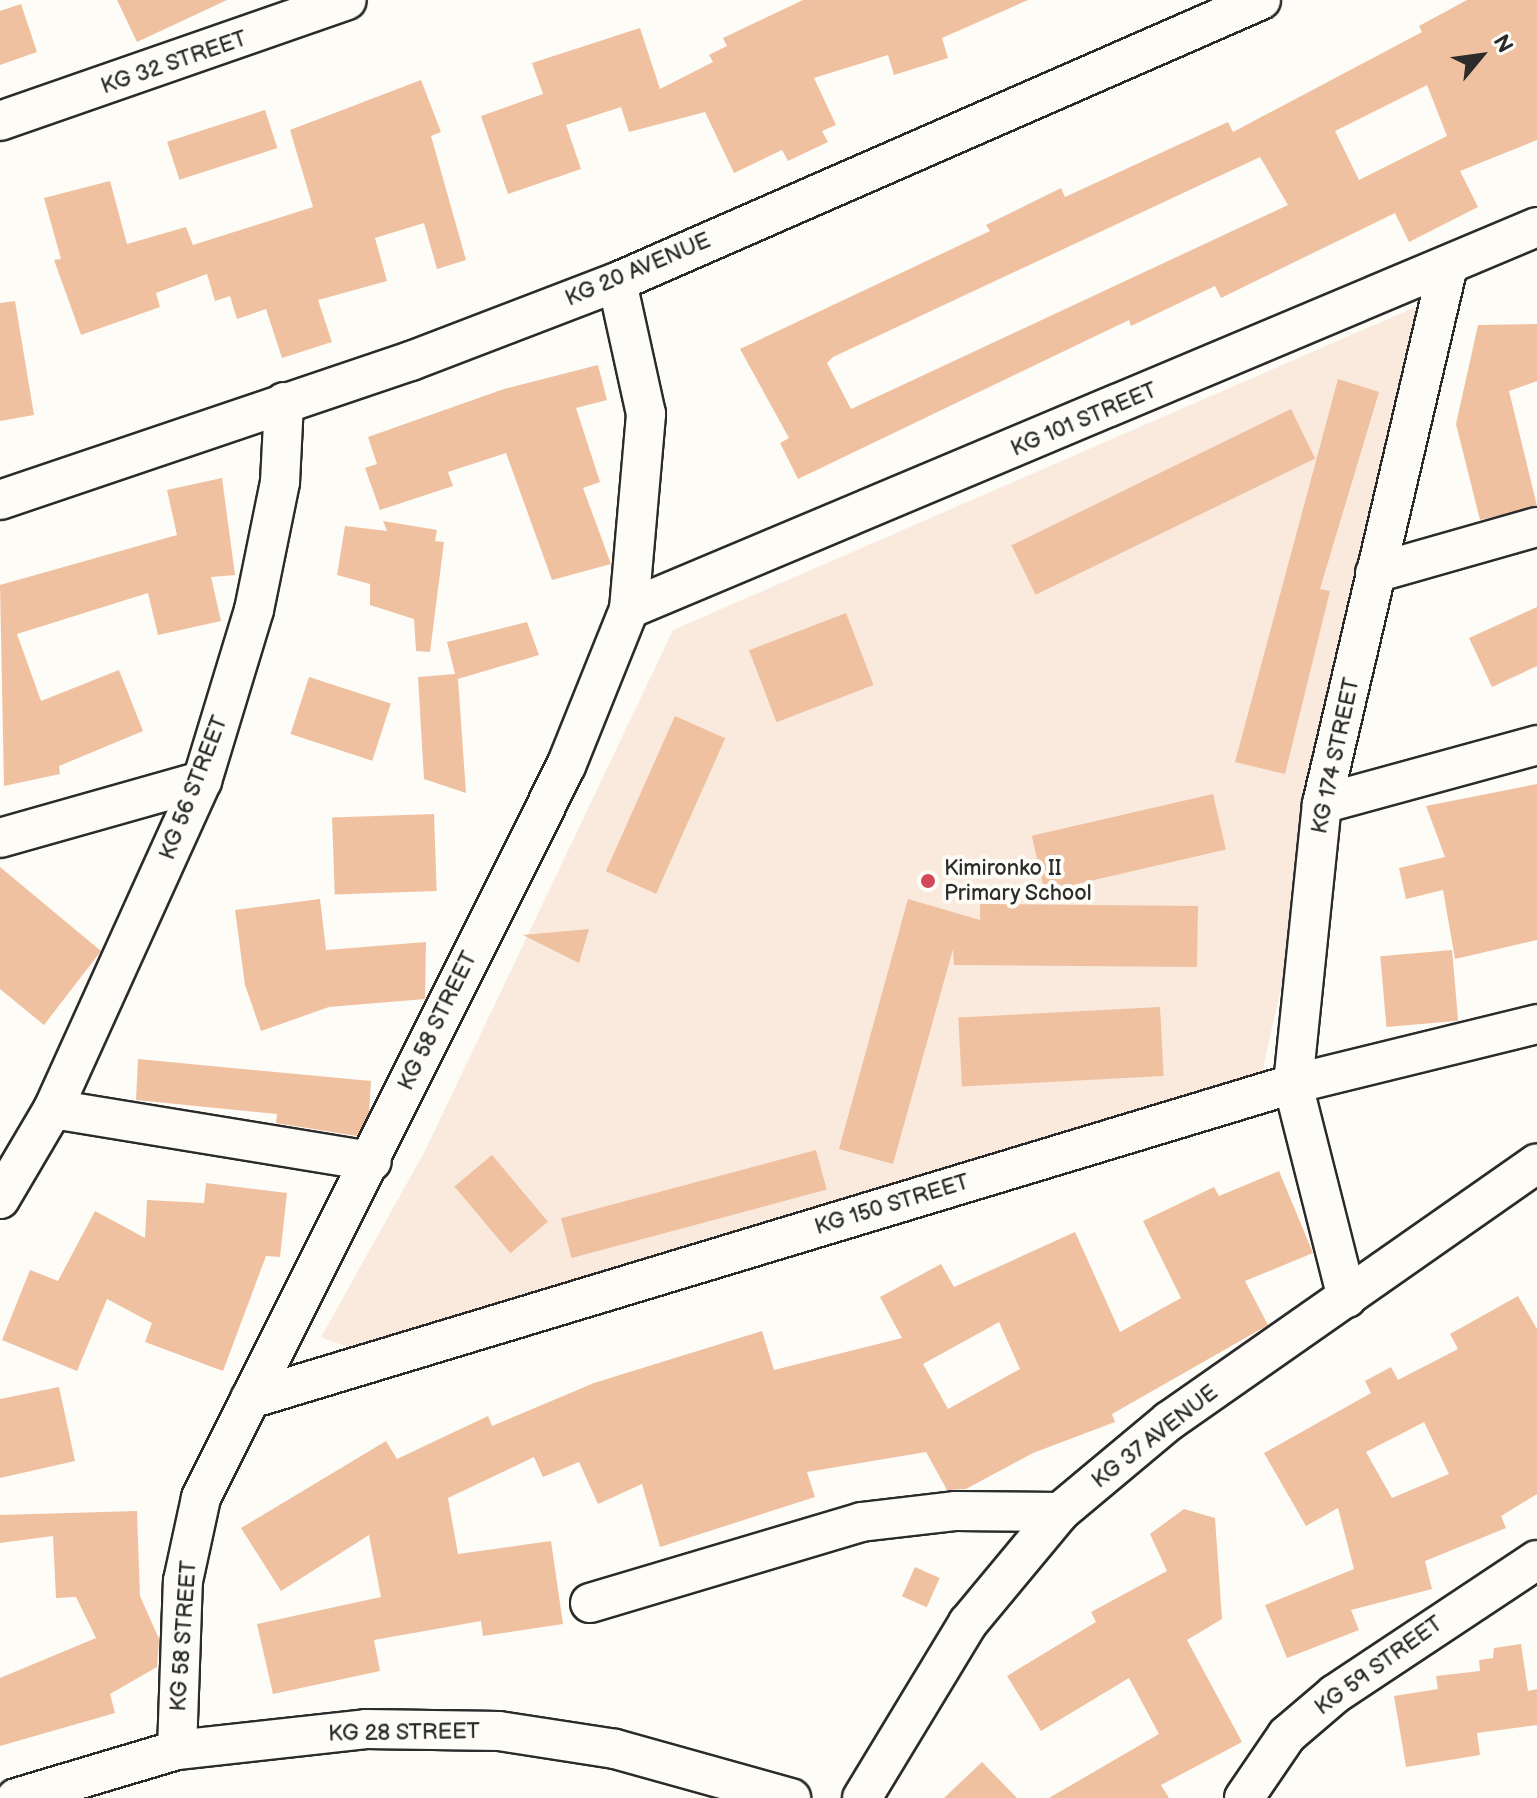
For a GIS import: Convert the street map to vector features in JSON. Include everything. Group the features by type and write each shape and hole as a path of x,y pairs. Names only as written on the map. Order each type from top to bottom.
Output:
{"street":[{"name":"KG 32 STREET","path":"0,121 347,0"},
{"name":"KG 20 AVENUE","path":"0,500 617,282 1261,0"},
{"name":"KG 101 STREET","path":"629,609 1537,227"},
{"name":"KG 174 STREET","path":"1347,1298 1293,1084 1322,804 1448,266"},
{"name":"KG 58 STREET","path":"177,1750 183,1581 201,1498 372,1161 566,766 629,609 646,414 617,282"},
{"name":"KG 56 STREET","path":"0,1199 53,1109 202,781 254,610 280,482 284,402"},
{"path":"1375,573 1537,527"},
{"path":"1322,804 1537,745"},
{"path":"0,838 202,781"},
{"name":"KG 150 STREET","path":"250,1399 1293,1084 1537,1024"},
{"path":"53,1109 372,1161"},
{"name":"KG 37 AVENUE","path":"862,1798 968,1623 1060,1512 1169,1421 1537,1163"},
{"path":"590,1603 861,1522 956,1511 1060,1512"},
{"name":"KG 59 STREET","path":"1244,1798 1287,1735 1335,1694 1537,1560"},
{"name":"KG 28 STREET","path":"16,1798 177,1750 366,1729 499,1731 615,1749 791,1798"}],"shaded area":[{"name":"Kimironko II Primary School","path":"1434,299 1262,1073 386,1340 347,1347 321,1337 425,1151 673,630"}],"building":[{"path":"117,0 227,0 137,42"},
{"path":"803,0 1028,0 942,38 948,58 894,75 888,55 814,78 836,125 822,131 828,142 788,161 782,150 734,173 705,112 629,132 621,107 566,125 581,169 508,194 481,116 543,94 532,63 640,28 660,89 713,62 709,55 727,46 723,38"},
{"path":"1467,0 1537,0 1537,140 1460,171 1478,207 1409,242 1395,213 1221,298 1215,286 1131,326 1129,320 798,479 780,443 789,438 740,349 990,231 986,225 1061,188 1065,197 1228,122 1233,132 1422,32 1419,26","holes":["1427,85 1447,136 1359,180 1335,131","1260,157 1288,205 851,409 827,363 833,357"]},
{"path":"21,4 37,52 0,65 0,11"},
{"path":"421,80 441,132 431,136 466,260 437,269 424,223 375,238 387,281 318,300 332,342 282,358 266,309 237,319 230,296 215,301 207,274 156,293 160,307 81,335 54,260 61,259 44,198 110,181 127,244 186,227 193,245 313,207 290,130"},
{"path":"265,110 277,148 179,180 167,142"},
{"path":"15,301 34,415 0,421 0,303"},
{"path":"1537,324 1537,381 1509,391 1537,506 1480,520 1456,424 1478,325"},
{"path":"598,365 607,400 576,408 600,482 583,488 611,564 552,580 506,453 448,472 453,486 380,510 365,468 377,464 368,437 504,389"},
{"path":"1338,379 1379,392 1320,589 1330,591 1285,774 1235,762"},
{"path":"1291,409 1315,458 1036,595 1011,545"},
{"path":"222,478 235,575 211,577 221,621 158,635 148,593 17,634 41,701 119,670 143,731 59,766 60,774 4,786 0,585 177,535 167,490"},
{"path":"383,521 437,530 435,541 444,542 430,652 416,651 414,619 370,605 370,584 337,575 345,526 387,531"},
{"path":"1537,607 1537,666 1492,687 1469,638"},
{"path":"846,613 874,685 777,722 749,650"},
{"path":"527,622 539,655 458,679 466,793 424,779 418,677 455,674 447,642"},
{"path":"309,677 391,704 372,761 290,734"},
{"path":"675,716 725,738 656,894 606,871"},
{"path":"1537,784 1537,940 1455,959 1443,890 1406,899 1399,868 1445,857 1426,806"},
{"path":"1213,794 1226,850 1045,891 1032,836"},
{"path":"434,814 437,891 335,895 332,818"},
{"path":"0,867 101,951 44,1025 0,989"},
{"path":"320,899 326,950 426,942 425,999 329,1007 261,1031 245,985 235,910"},
{"path":"908,899 980,920 980,904 1198,906 1197,967 954,965 953,949 893,1164 839,1149"},
{"path":"589,929 579,963 523,935"},
{"path":"1452,950 1458,1021 1386,1027 1380,956"},
{"path":"1160,1007 1164,1076 962,1086 958,1018"},
{"path":"138,1059 371,1081 369,1113 357,1136 276,1123 277,1114 136,1100"},
{"path":"816,1150 827,1190 572,1258 561,1218"},
{"path":"492,1155 548,1222 510,1253 454,1186"},
{"path":"1279,1171 1313,1253 1245,1281 1268,1325 1112,1414 1115,1422 1033,1453 966,1489 947,1490 926,1452 807,1472 815,1497 660,1547 642,1484 598,1504 579,1462 543,1477 534,1457 448,1498 458,1554 551,1541 563,1624 483,1636 481,1621 374,1640 380,1671 273,1694 257,1624 381,1597 369,1535 281,1591 241,1528 386,1441 397,1459 488,1416 492,1426 594,1383 762,1331 774,1370 902,1338 880,1297 941,1264 954,1287 1075,1232 1120,1332 1181,1298 1143,1221 1214,1187 1219,1196","holes":["999,1322 1020,1369 948,1409 923,1364"]},
{"path":"206,1183 287,1193 280,1257 266,1256 223,1371 145,1342 152,1323 107,1299 77,1371 2,1340 30,1270 58,1281 95,1211 145,1238 147,1200 204,1203"},
{"path":"1518,1296 1537,1329 1537,1494 1501,1516 1506,1528 1425,1561 1432,1589 1351,1610 1359,1630 1287,1658 1265,1605 1354,1569 1338,1508 1306,1526 1264,1453 1371,1393 1365,1381 1391,1367 1398,1380 1458,1349 1450,1334","holes":["1424,1422 1449,1474 1392,1498 1366,1452"]},
{"path":"59,1387 75,1461 0,1478 0,1399"},
{"path":"1184,1509 1215,1518 1222,1619 1187,1640 1242,1742 1161,1785 1169,1798 1049,1798 1159,1734 1129,1678 1041,1731 1007,1676 1096,1622 1091,1612 1167,1571 1150,1534"},
{"path":"137,1511 140,1596 159,1639 157,1667 110,1694 115,1713 0,1746 0,1678 96,1638 76,1597 56,1598 53,1536 0,1543 0,1515"},
{"path":"915,1567 940,1578 927,1607 902,1596"},
{"path":"1521,1644 1528,1691 1537,1689 1537,1725 1477,1733 1480,1755 1406,1767 1394,1696 1438,1689 1436,1676 1480,1671 1479,1660 1493,1658 1494,1648"},
{"path":"982,1762 1017,1798 944,1798"}],"place":[{"name":"Kimironko II Primary School","path":"928,881"}]}
